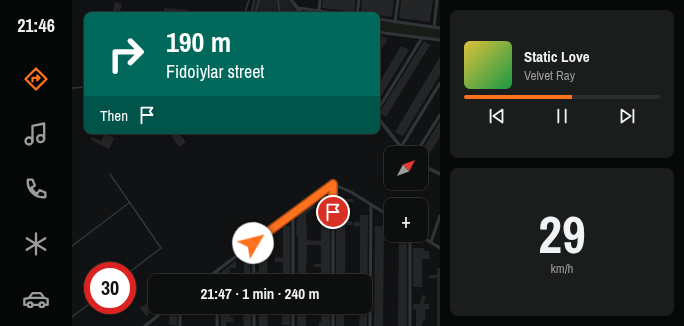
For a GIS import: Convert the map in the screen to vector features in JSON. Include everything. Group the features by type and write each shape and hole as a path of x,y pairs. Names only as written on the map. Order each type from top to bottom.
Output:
{"street":[{"path":"292,0 300,12"},
{"path":"319,11 320,0"},
{"path":"357,12 359,0"},
{"path":"395,22 398,0"},
{"path":"434,27 437,0"},
{"path":"298,9 326,12"},
{"path":"380,20 440,28"},
{"path":"380,32 440,40"},
{"path":"380,106 422,38"},
{"path":"402,146 440,83"},
{"path":"420,146 440,115"},
{"path":"380,120 400,146"},
{"path":"428,168 440,174"},
{"path":"333,184 351,192 384,213"},
{"path":"213,274 333,184"},
{"path":"333,184 333,274"},
{"path":"370,326 371,205"},
{"path":"293,214 293,274"},
{"path":"431,242 440,216"},
{"path":"428,240 440,248"},
{"path":"410,242 410,326"},
{"path":"253,243 254,274"},
{"path":"145,326 160,314"},
{"path":"180,314 180,326"},
{"path":"217,314 217,326"},
{"path":"254,314 254,326"},
{"path":"293,314 293,326"},
{"path":"333,314 333,326"}],"lane":[{"path":"245,12 249,0"},
{"path":"252,12 254,0"},
{"path":"256,12 259,0"},
{"path":"278,0 280,12"},
{"path":"294,12 298,9"},
{"path":"72,88 84,87"},
{"path":"110,174 161,248 136,267"},
{"path":"72,246 129,203"},
{"path":"72,317 84,308"}],"shaded area":[{"path":"255,0 288,0 297,12 253,12"},
{"path":"380,21 440,29 440,39 380,30"}],"building":[{"path":"323,0 356,0 354,12 322,8"},
{"path":"362,0 394,0 392,17 380,15 380,12 361,12"},
{"path":"401,0 433,0 430,22 399,18"},
{"path":"115,2 122,4 120,12 113,12"},
{"path":"164,8 188,10 188,12 164,12"},
{"path":"382,36 388,39 380,52 380,38"},
{"path":"424,41 430,45 386,117 380,114"},
{"path":"401,46 409,50 380,98 380,81"},
{"path":"440,57 440,75 403,136 395,132"},
{"path":"440,121 440,137 428,156 428,146 424,146"},
{"path":"104,134 114,138 109,149 91,140 92,137 101,141"},
{"path":"170,134 179,134 186,142 179,147"},
{"path":"326,195 330,195 330,274 321,274 321,267 314,267 314,264 321,264 321,245 307,245 306,274 298,274 298,236 296,236 297,214 314,202 315,207 306,214 307,240 321,241 321,204 326,204"},
{"path":"336,199 353,199 353,202 345,202 345,221 352,221 352,225 345,225 345,274 336,274"},
{"path":"360,215 368,215 367,274 360,274 360,226 353,226 353,222 360,222"},
{"path":"283,226 290,226 290,274 283,274 283,262 275,262 275,257 283,258"},
{"path":"375,226 384,226 383,326 374,326"},
{"path":"399,242 407,242 407,326 398,326"},
{"path":"259,244 268,244 267,247 274,247 274,250 268,250 267,274 257,274 257,271 259,271"},
{"path":"413,248 424,248 424,251 429,251 429,259 422,259 422,287 413,287"},
{"path":"236,261 236,268 230,268 230,274 220,273"},
{"path":"250,261 251,274 244,274 244,262"},
{"path":"437,268 440,268 440,326 437,326 437,278 429,278 429,275 437,275"},
{"path":"422,295 426,296 424,304 429,304 429,309 425,309 425,321 422,321 422,326 416,326 416,309 413,309 413,304 420,304"},
{"path":"148,302 149,314 146,316 140,308"},
{"path":"169,314 177,314 177,326 169,324"},
{"path":"221,314 231,314 233,322 226,322 226,326 221,326"},
{"path":"243,314 251,314 251,326 244,326"},
{"path":"259,314 267,314 268,326 259,326"},
{"path":"282,314 290,314 290,325 282,325"},
{"path":"297,314 306,314 306,326 297,326"},
{"path":"321,314 330,314 330,326 319,326 319,322 321,322"},
{"path":"336,314 344,314 344,326 336,326"},
{"path":"360,314 367,314 367,326 359,326"}],"route":[{"path":"253,243 333,184 333,212"}]}
